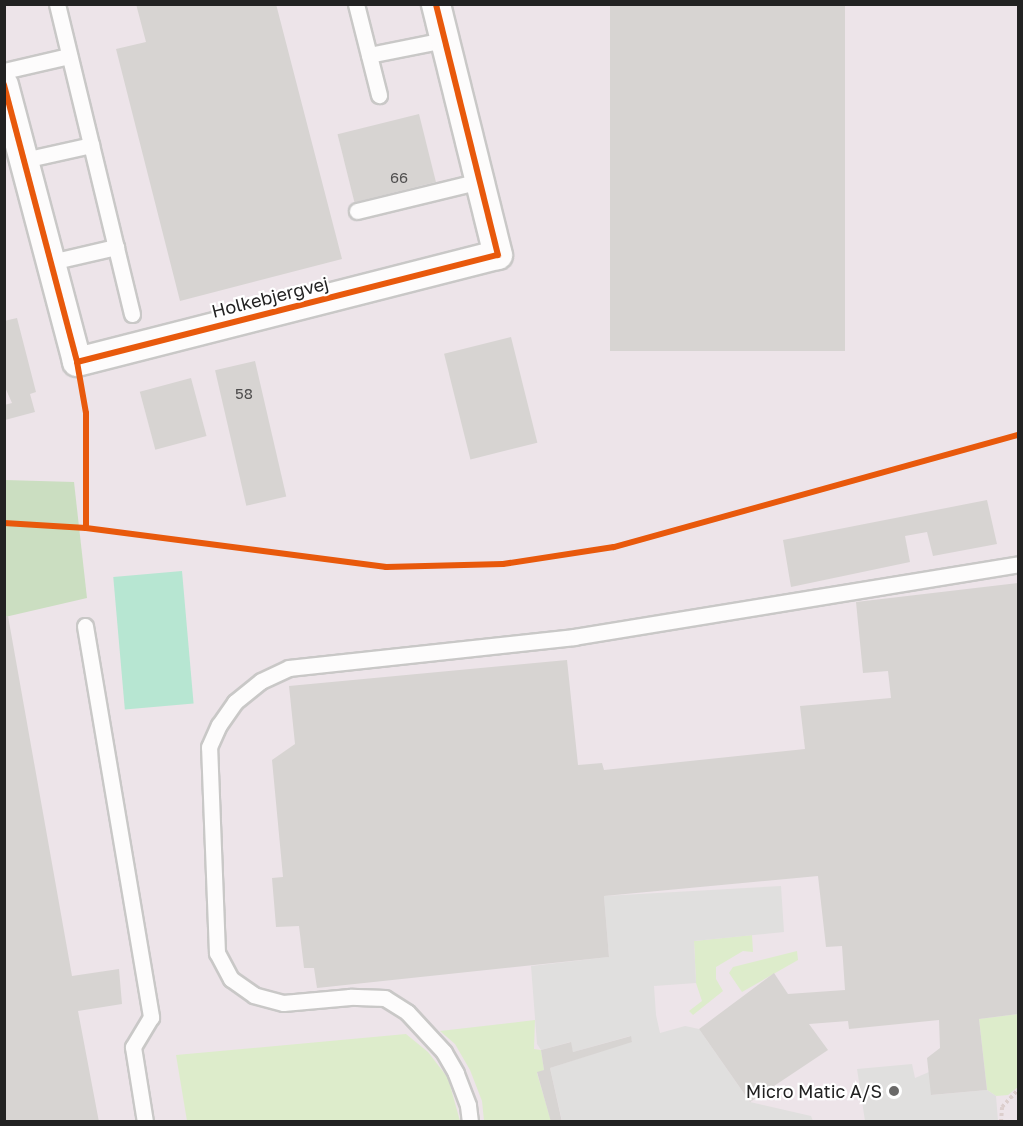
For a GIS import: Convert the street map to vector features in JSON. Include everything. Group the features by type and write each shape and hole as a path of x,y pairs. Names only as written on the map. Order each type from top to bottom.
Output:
{"street":[{"name":"Holkebjergvej","path":"4,85 77,362 498,255 436,4"}],"lane":[{"path":"57,4 132,314"},
{"path":"356,4 379,95"},
{"path":"369,55 444,40"},
{"path":"4,71 69,56"},
{"path":"24,160 91,145"},
{"path":"357,211 480,181"},
{"path":"51,262 116,247"},
{"path":"470,1122 468,1105 456,1072 444,1052 407,1012 385,998 283,1003 254,995 231,979 217,953 209,747 219,725 235,702 261,681 289,668 574,637 1018,564"},
{"path":"85,626 151,1017 133,1047 145,1122"}],"path":[{"path":"1001,1122 1002,1107 1018,1090"}],"shaded area":[{"path":"5,5 1018,5 1018,1121 5,1121"},
{"path":"781,886 784,932 694,941 696,983 654,986 656,1015 660,1033 685,1026 699,1029 750,1102 811,1116 813,1121 562,1121 550,1068 632,1041 630,1036 573,1052 570,1042 541,1050 537,1044 531,966 609,957 604,896"},
{"path":"912,1064 915,1078 929,1072 932,1095 987,1090 996,1096 998,1121 865,1121 857,1069"}],"green space":[{"path":"5,480 74,482 87,598 5,617"},
{"path":"182,571 194,703 125,710 113,577"},
{"path":"752,935 753,952 743,951 716,967 716,979 723,991 693,1015 689,1011 702,1001 696,983 694,941"},
{"path":"797,951 798,960 742,992 729,973 733,967"},
{"path":"1018,1014 1018,1087 1008,1095 996,1096 987,1090 979,1019"},
{"path":"535,1020 534,1049 541,1050 544,1070 537,1073 551,1121 484,1121 482,1101 470,1070 455,1044 440,1031"},
{"path":"406,1034 428,1052 448,1078 460,1121 187,1121 176,1055"}],"building":[{"path":"136,4 276,4 342,259 180,301 116,49 146,42"},
{"path":"610,4 845,4 845,351 610,351"},
{"path":"419,114 436,182 354,202 337,134"},
{"path":"17,318 36,392 30,394 35,412 5,420 4,405 12,403 4,385 4,321"},
{"path":"511,337 537,443 470,459 444,354"},
{"path":"255,361 286,496 246,506 215,370"},
{"path":"191,378 207,436 155,450 140,392"},
{"path":"987,500 997,544 933,556 927,532 905,536 910,562 791,587 783,540"},
{"path":"1018,583 1018,1014 979,1019 987,1090 931,1095 927,1058 940,1048 939,1020 849,1029 848,1021 809,1024 828,1050 750,1102 699,1029 774,973 788,994 845,990 842,946 826,947 818,876 604,896 609,957 317,988 314,968 304,968 299,926 276,927 272,878 283,877 272,760 295,744 289,686 567,660 578,765 602,763 604,770 805,749 800,706 891,698 888,671 863,673 856,602"},
{"path":"8,616 72,976 119,969 122,1004 78,1011 99,1122 4,1122 4,617"},
{"path":"631,1036 632,1042 550,1068 562,1122 551,1122 537,1072 544,1070 541,1050 571,1042 573,1052"}],"cycle path":[{"path":"4,85 77,362 498,255 436,4"},
{"path":"77,362 86,413 86,528"},
{"path":"4,523 86,528 386,567 503,564 614,547 1018,435"}],"place":[{"name":"Micro Matic A/S","path":"894,1091"}]}
